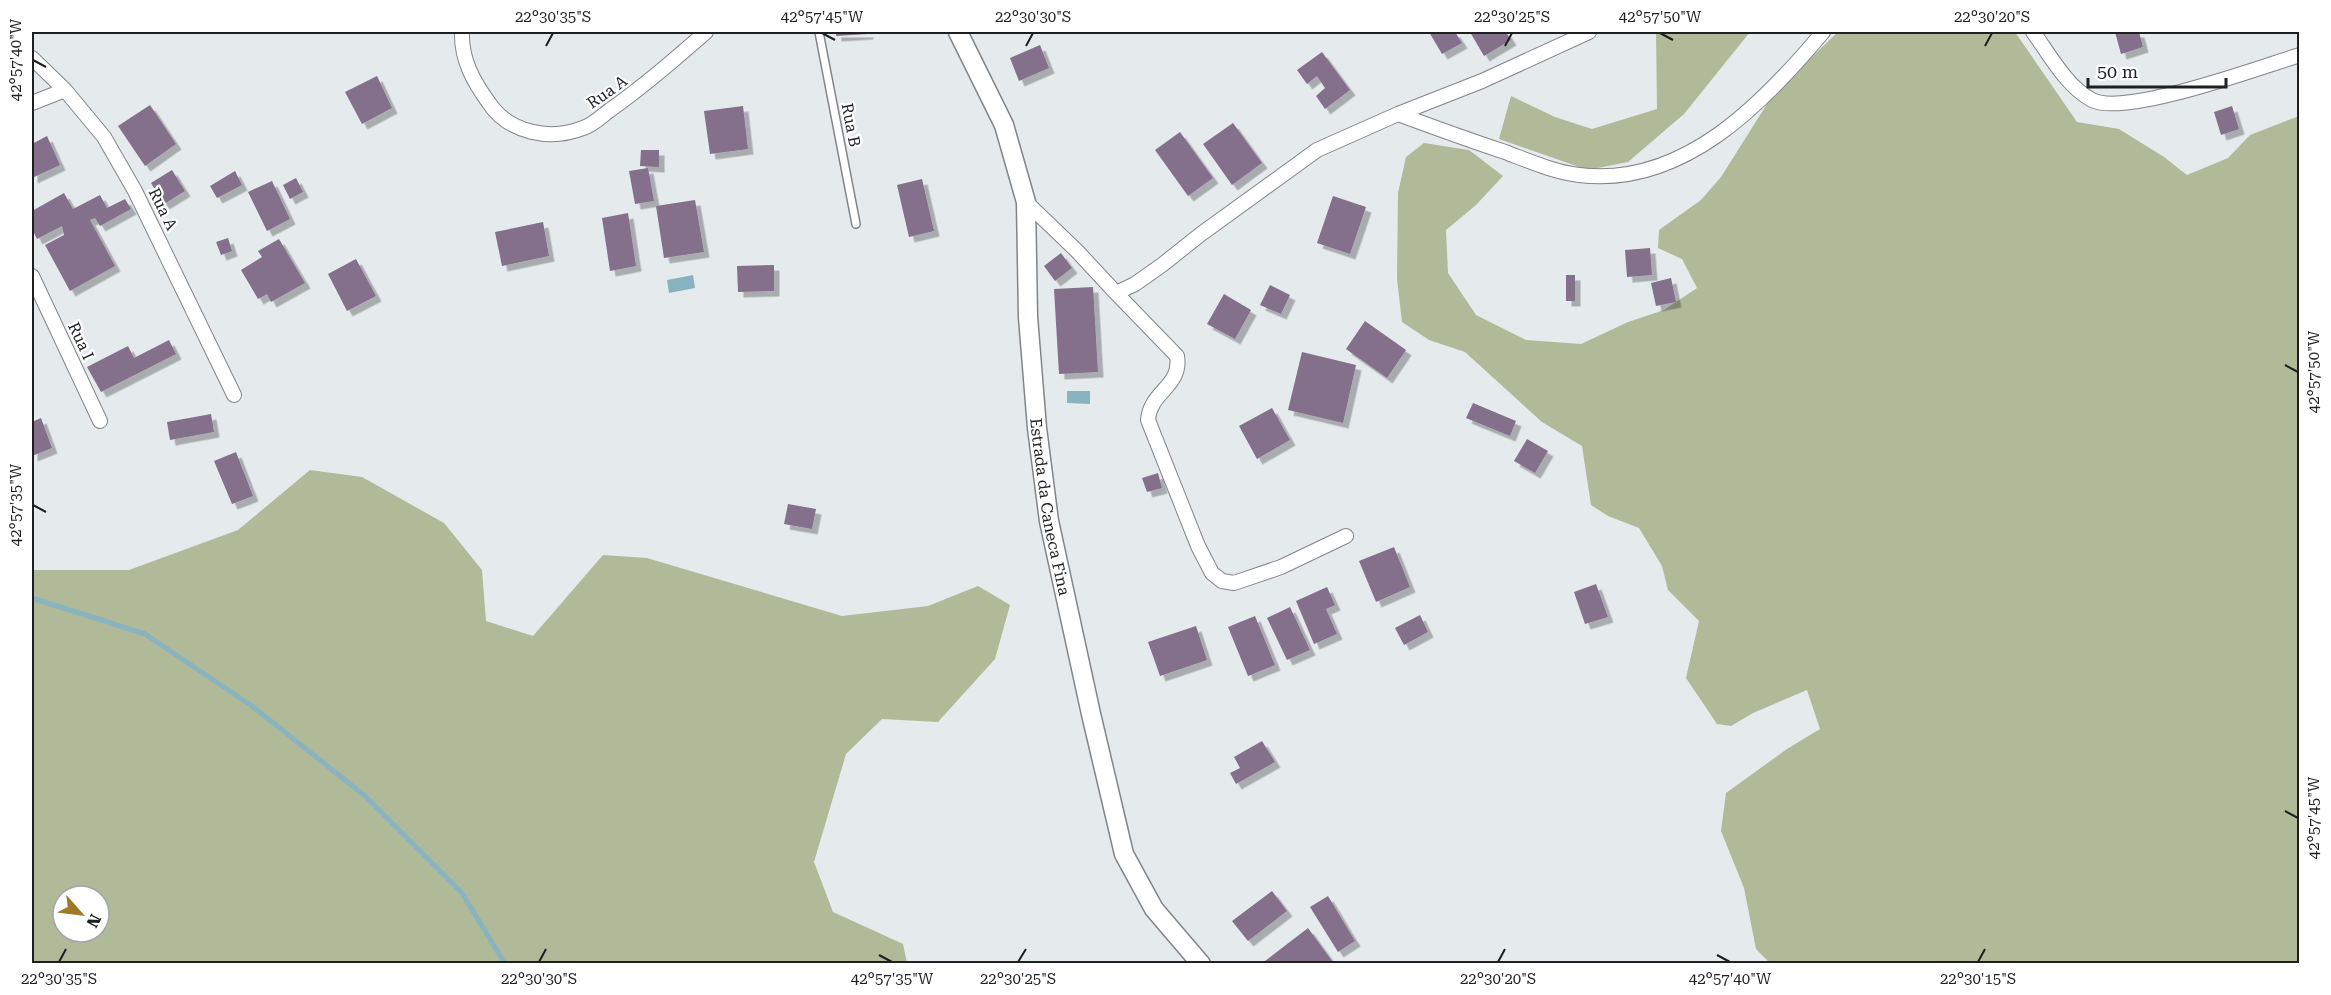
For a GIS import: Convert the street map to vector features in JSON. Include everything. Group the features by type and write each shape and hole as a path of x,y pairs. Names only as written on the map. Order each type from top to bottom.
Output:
{"street":[{"name":"Rua A","path":"462,32 461,45 471,77 496,114 524,130 552,136 584,128 644,87 706,32"},
{"name":"Estrada da Caneca Fina","path":"958,32 1004,125 1026,202 1028,317 1037,428 1049,521 1124,854 1154,909 1201,963"},
{"path":"1116,294 1162,265 1317,150 1398,114 1482,81 1589,32"},
{"path":"1398,114 1548,168 1578,175 1614,177 1638,174 1669,163 1732,126 1794,66 1823,32"},
{"path":"2033,32 2062,72 2080,92 2095,102 2114,104 2135,102 2173,93 2300,55"},
{"name":"Rua A","path":"32,58 65,90 104,137 135,191 234,395"},
{"path":"32,103 65,90"},
{"path":"1026,202 1077,251 1177,356 1179,368 1175,378 1153,402 1148,420 1194,536 1212,573 1222,581 1234,583 1281,567 1347,536"},
{"name":"Rua I","path":"32,276 100,421"}],"lane":[{"name":"Rua B","path":"819,32 856,224"}],"green space":[{"path":"1656,32 1750,32 1684,114 1628,162 1588,170 1499,139 1511,96 1555,117 1592,129 1657,109"},
{"path":"1838,32 2015,32 2077,122 2119,129 2164,157 2187,175 2228,158 2250,135 2299,116 2299,963 1770,963 1756,949 1744,888 1721,831 1726,793 1787,749 1820,729 1807,690 1753,713 1731,726 1717,724 1686,678 1699,621 1668,590 1662,566 1639,528 1608,516 1591,505 1582,446 1542,422 1465,352 1429,340 1402,322 1397,279 1398,193 1406,157 1424,143 1469,150 1503,176 1476,205 1446,230 1448,273 1476,315 1526,340 1581,344 1628,322 1664,310 1697,288 1682,259 1658,248 1659,230 1701,200 1721,177 1774,93"},
{"path":"310,470 362,477 444,523 482,570 486,621 533,636 603,555 647,558 842,616 928,606 978,586 1010,605 995,659 938,722 882,719 846,754 814,862 833,912 903,944 907,963 32,963 32,570 129,570 238,530"}],"water":[{"path":"693,275 695,288 669,293 667,280"},
{"path":"1067,391 1090,391 1090,404 1067,403"}],"building":[{"path":"836,32 868,32 868,34 836,36"},
{"path":"1429,32 1455,32 1462,43 1442,54"},
{"path":"1470,32 1506,32 1511,40 1484,56"},
{"path":"2115,32 2139,32 2143,47 2121,54"},
{"path":"1040,45 1049,68 1019,81 1010,58"},
{"path":"1322,52 1350,90 1325,109 1316,96 1325,88 1317,76 1307,84 1297,70"},
{"path":"377,76 392,108 362,124 345,92"},
{"path":"150,105 176,144 145,166 118,126"},
{"path":"743,106 748,149 710,154 704,111"},
{"path":"2232,106 2239,129 2221,135 2214,112"},
{"path":"1233,123 1262,163 1232,185 1203,144"},
{"path":"1180,132 1213,178 1188,196 1155,150"},
{"path":"47,136 60,165 32,178 32,144"},
{"path":"641,150 659,150 659,167 640,166"},
{"path":"648,168 654,201 635,204 629,171"},
{"path":"172,170 185,191 164,204 151,183"},
{"path":"235,171 242,185 217,198 210,186"},
{"path":"296,178 303,192 290,199 283,185"},
{"path":"922,179 934,231 909,237 897,185"},
{"path":"272,181 290,219 267,231 248,192"},
{"path":"64,193 73,209 100,195 107,208 125,199 131,209 100,226 95,218 90,220 115,266 70,291 45,245 64,235 62,226 37,239 32,229 32,211"},
{"path":"1333,196 1366,207 1350,254 1317,243"},
{"path":"695,200 704,252 664,258 656,206"},
{"path":"628,213 636,266 610,271 602,218"},
{"path":"543,222 549,256 502,266 495,232"},
{"path":"228,238 232,251 221,255 216,242"},
{"path":"279,239 305,283 271,302 267,294 258,299 241,270 262,257 258,251"},
{"path":"1650,248 1652,275 1627,277 1625,250"},
{"path":"1061,253 1072,268 1055,281 1044,266"},
{"path":"356,259 376,296 347,311 328,274"},
{"path":"774,265 774,291 738,292 737,266"},
{"path":"1566,275 1575,275 1575,301 1566,301"},
{"path":"1671,278 1676,302 1656,306 1651,283"},
{"path":"1270,285 1290,295 1281,314 1260,305"},
{"path":"1093,287 1098,372 1059,374 1054,289"},
{"path":"1224,294 1251,310 1235,339 1207,324"},
{"path":"1365,321 1406,350 1387,378 1346,349"},
{"path":"169,340 176,354 101,392 87,367 128,346 134,358"},
{"path":"1302,352 1356,365 1343,423 1288,410"},
{"path":"1473,403 1516,421 1510,436 1466,418"},
{"path":"1272,408 1290,440 1257,459 1239,426"},
{"path":"211,414 214,432 170,440 167,422"},
{"path":"41,418 52,448 32,456 32,422"},
{"path":"1527,439 1548,451 1535,473 1514,461"},
{"path":"236,452 253,496 232,504 214,461"},
{"path":"1158,473 1162,488 1147,492 1142,478"},
{"path":"788,504 816,509 812,529 784,524"},
{"path":"1394,547 1410,587 1376,602 1359,561"},
{"path":"1596,584 1608,617 1585,624 1574,592"},
{"path":"1327,587 1335,605 1326,609 1337,634 1314,644 1296,601"},
{"path":"1290,607 1310,650 1287,660 1267,618"},
{"path":"1420,615 1428,632 1404,645 1395,628"},
{"path":"1255,616 1275,665 1248,676 1228,627"},
{"path":"1196,626 1207,660 1160,676 1148,642"},
{"path":"1262,741 1275,762 1236,784 1230,773 1240,768 1234,757"},
{"path":"1272,891 1287,911 1248,941 1232,921"},
{"path":"1328,896 1355,941 1338,952 1310,907"},
{"path":"1308,928 1332,961 1329,964 1267,964 1265,961"}],"waterway":[{"path":"32,598 145,634 252,706 365,796 462,893 505,964"}]}
